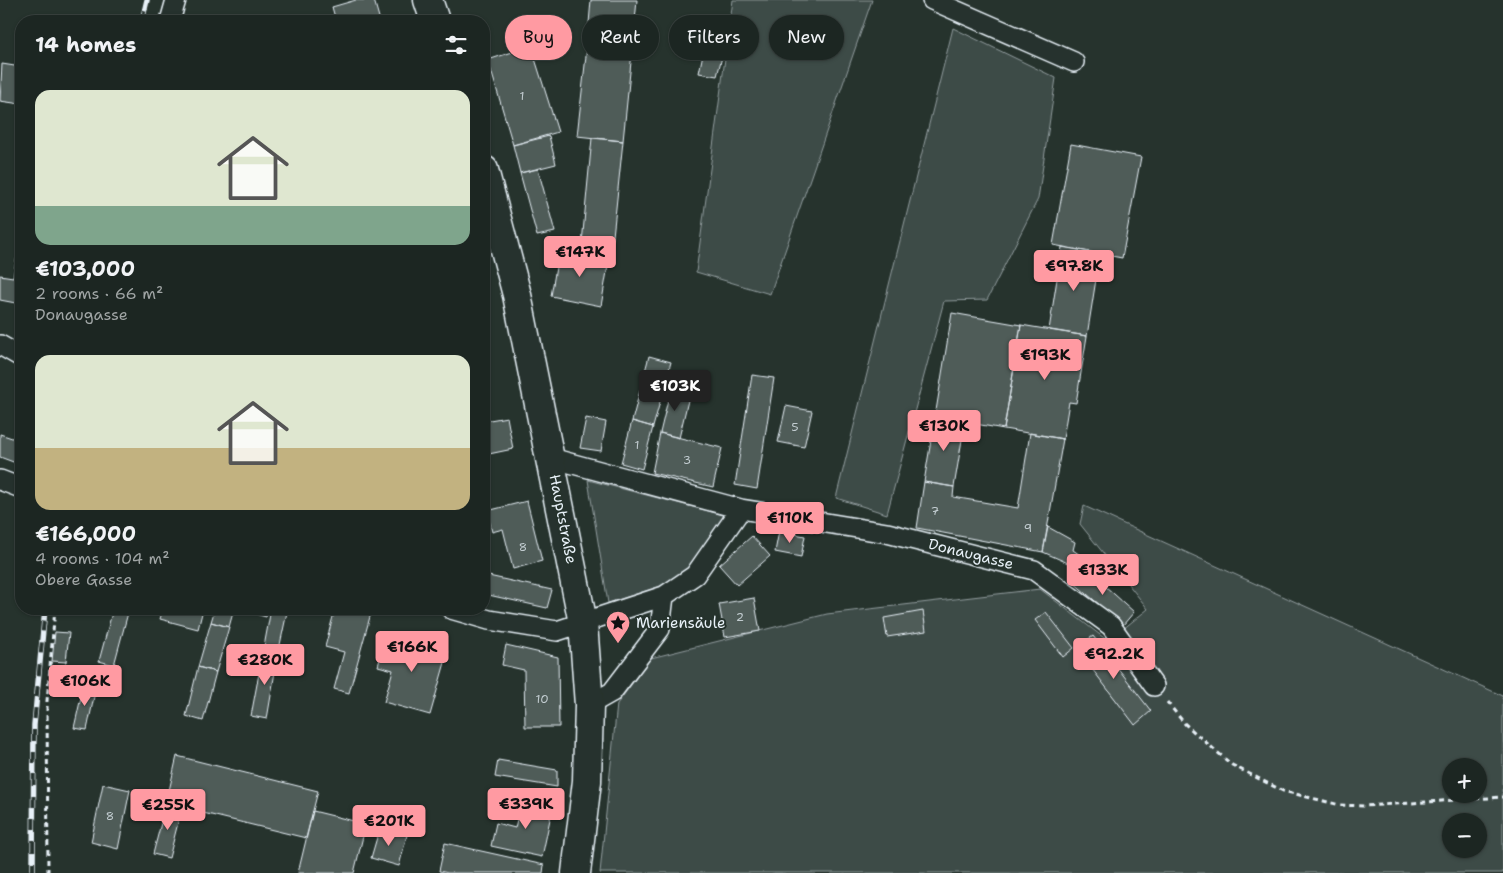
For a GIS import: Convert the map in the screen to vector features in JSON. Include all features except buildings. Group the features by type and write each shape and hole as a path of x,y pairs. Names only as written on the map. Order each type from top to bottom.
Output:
{"main road":[{"path":"428,0 433,15"},
{"name":"Hauptstraße","path":"490,192 518,295 583,623 589,705 587,781 576,873"}],"street":[{"path":"172,15 176,0"},
{"path":"932,0 1074,62"},
{"path":"0,345 15,354"},
{"name":"Donaugasse","path":"551,458 741,508 887,533 1034,570 1111,626 1154,686"},
{"path":"0,480 15,486"},
{"path":"472,615 489,620 557,631 664,596 695,575 741,508"},
{"path":"589,705 612,692 660,629 664,596"}],"path":[{"path":"48,873 47,701 54,615"},
{"path":"1154,686 1185,724 1232,765 1283,791 1340,805 1364,806 1503,797"}],"shaded area":[{"path":"733,0 872,0 770,294 696,272 725,60 759,60 759,15 731,15"},
{"path":"953,28 1056,78 1038,199 987,300 944,301 887,514 836,498"},
{"path":"588,480 724,515 700,567 658,587 608,603"},
{"path":"1084,506 1503,696 1503,873 600,873 617,704 651,658 827,614 1040,589 1108,641 1148,609 1080,524"}],"railway":[{"path":"143,15 147,0"},
{"path":"33,873 34,725 44,615"}],"place":[{"name":"Mariensäule","path":"618,644"}]}
